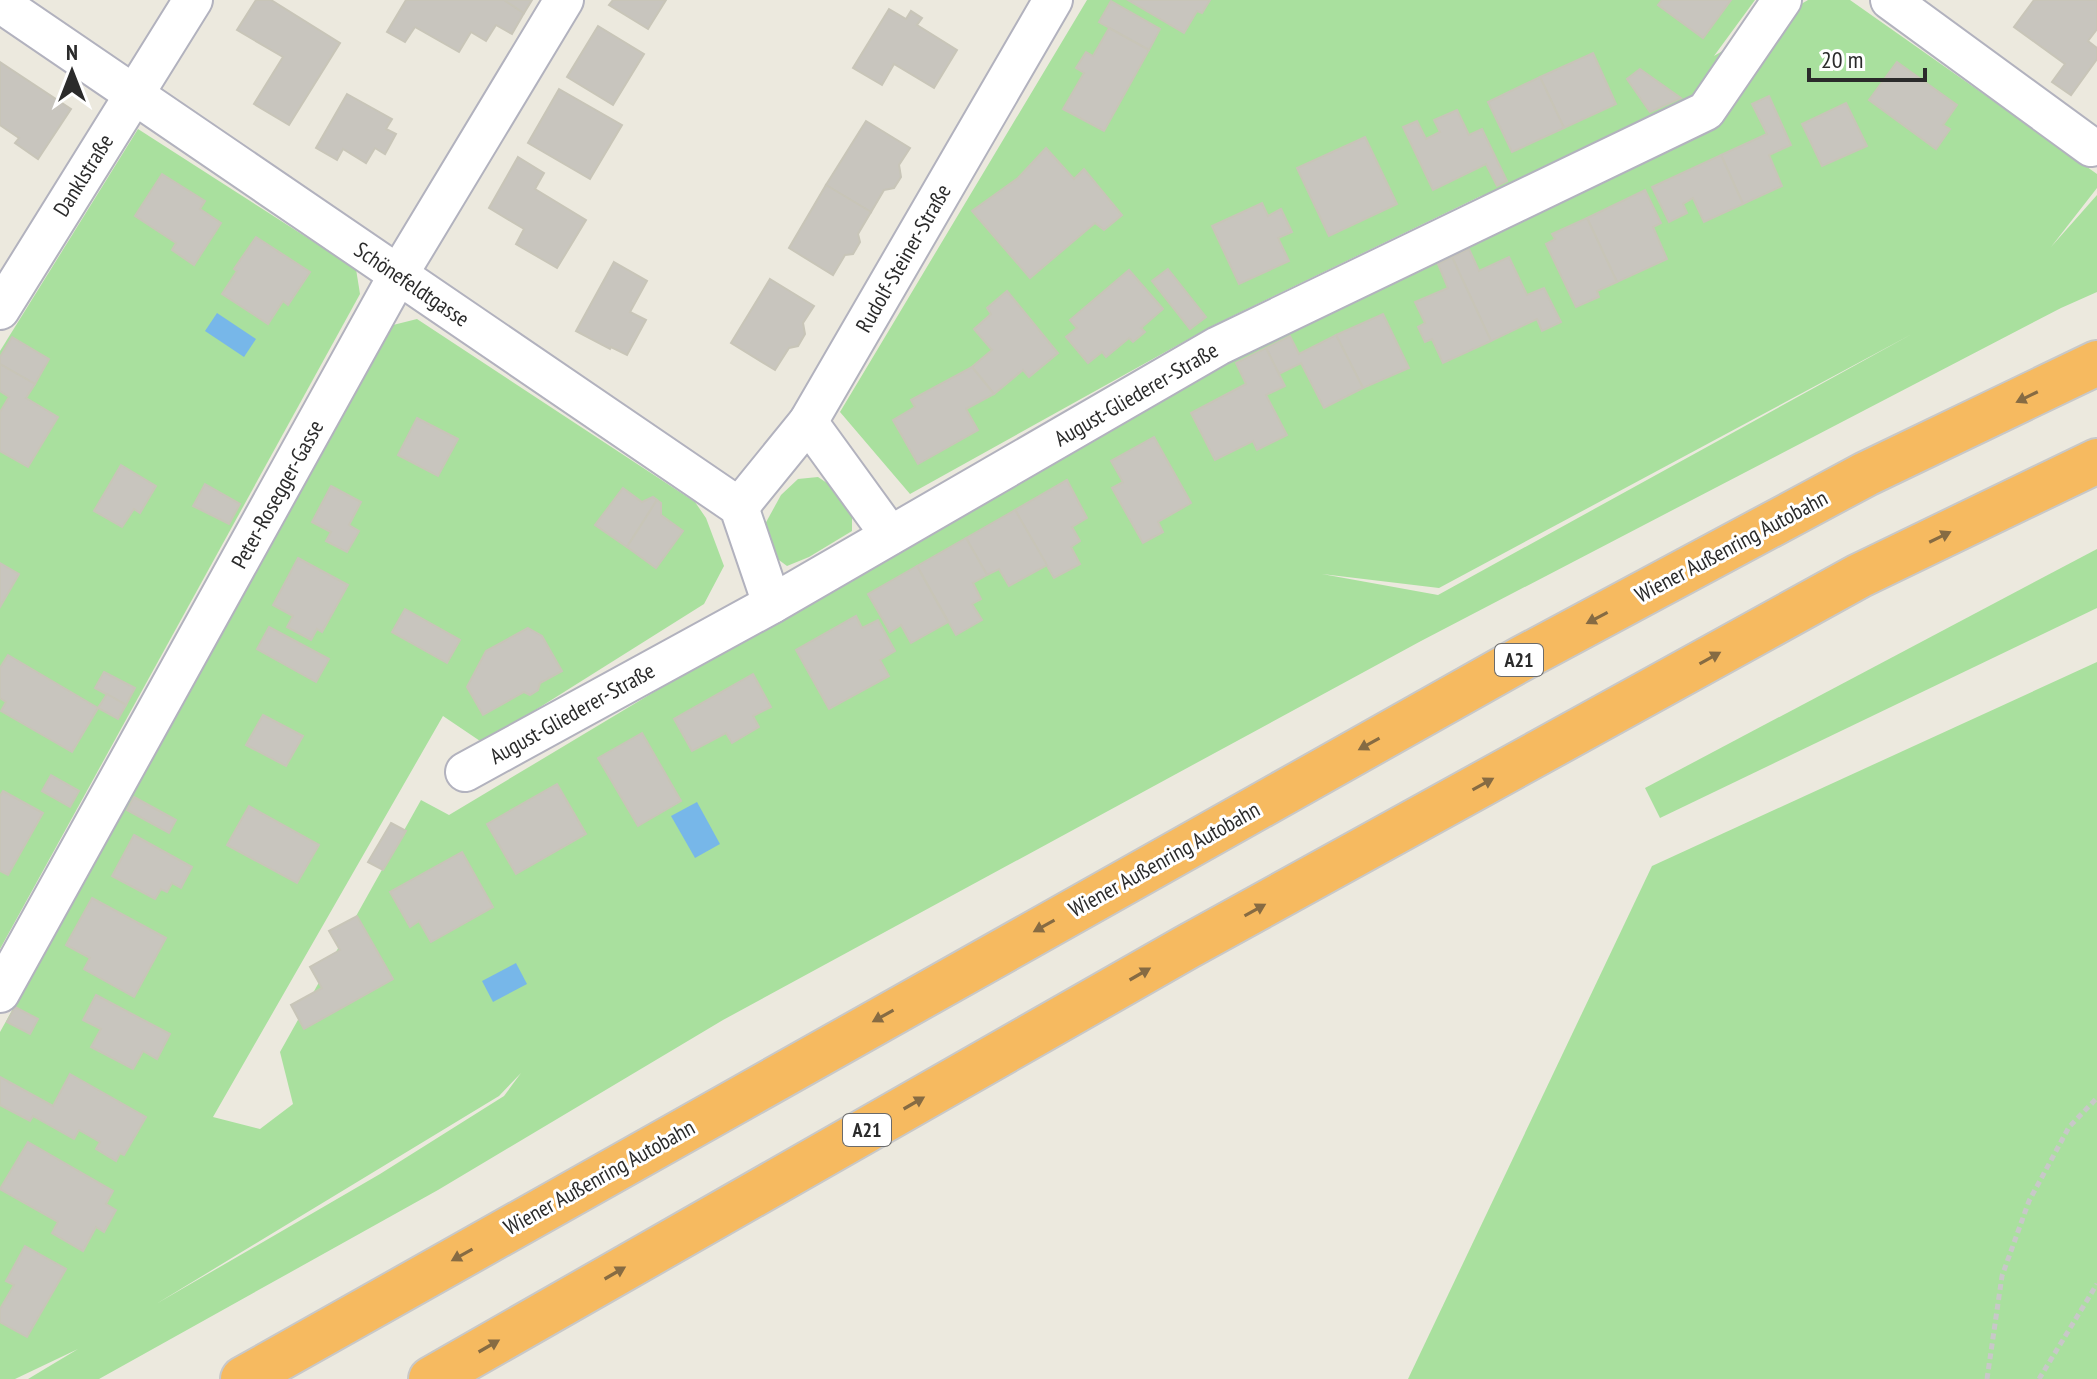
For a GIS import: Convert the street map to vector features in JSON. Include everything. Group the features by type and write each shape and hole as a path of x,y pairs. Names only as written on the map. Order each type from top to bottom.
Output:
{"highway":[{"name":"Wiener Außenring Autobahn","path":"243,1379 1521,659 1866,474 2097,363"},
{"name":"A21","path":"431,1379 1187,947 1859,576 2097,461"},
{"path":"224,1379 313,1339"}],"street":[{"name":"Danklstraße","path":"0,310 193,0"},
{"name":"Peter-Rosegger-Gasse","path":"0,993 398,275 564,0"},
{"name":"Rudolf-Steiner-Straße","path":"739,507 808,422 1053,0"},
{"name":"August-Gliederer-Straße","path":"465,772 772,604 1218,346 1706,111 1782,0"},
{"path":"1890,0 2091,147"},
{"name":"Schönefeldtgasse","path":"0,3 739,507"},
{"path":"808,422 890,535"},
{"path":"739,507 772,604"}],"path":[{"path":"1987,1379 2002,1276 2029,1201 2069,1127 2097,1098"},
{"path":"2039,1379 2097,1284"}],"green space":[{"path":"1087,0 1755,0 1714,56 1808,0 1850,0 2097,174 2097,188 2051,247 2097,195 2097,292 1421,641 723,1020 438,1190 99,1379 28,1379 78,1349 15,1379 0,1379 0,1032 393,325 417,319 695,502 706,518 724,566 704,604 483,743 443,716 213,1117 260,1129 293,1104 280,1052 421,800 449,815 1483,195 1214,325 910,494 840,412","holes":["1912,334 1438,595 1322,574 1439,588","521,1073 504,1096 380,1174 156,1304 499,1096"]},
{"path":"138,129 356,269 360,294 0,949 0,351"},
{"path":"818,477 830,485 852,511 852,531 809,557 787,566 775,557 764,526 781,495 798,479"},
{"path":"2097,549 2097,608 1660,818 1645,788"},
{"path":"2097,662 2097,1379 1408,1379 1652,866"}],"water":[{"path":"217,313 256,339 244,357 205,331"},
{"path":"697,802 720,844 695,858 671,816"},
{"path":"516,963 527,984 493,1002 482,981"}],"building":[{"path":"256,0 271,0 340,43 289,125 254,104 283,57 237,30"},
{"path":"406,0 504,0 524,13 512,34 496,25 486,41 471,32 459,52 415,27 405,42 387,32"},
{"path":"504,0 532,0 524,13"},
{"path":"613,0 666,0 648,29 609,5"},
{"path":"1128,0 1210,0 1202,13 1197,11 1184,33"},
{"path":"1662,0 1731,0 1703,38 1658,5"},
{"path":"2034,0 2097,0 2097,29 2088,41 2097,48 2097,59 2071,95 2052,82 2065,64 2014,27"},
{"path":"1111,1 1160,29 1149,50 1099,22"},
{"path":"889,9 906,19 911,11 922,18 917,25 957,50 934,88 894,64 882,85 853,68"},
{"path":"598,26 644,54 613,105 567,77"},
{"path":"1109,28 1149,50 1104,131 1063,109 1084,73 1076,68 1086,52 1093,56"},
{"path":"1593,53 1616,104 1564,128 1540,77"},
{"path":"0,62 71,109 38,159 15,143 19,138 0,125"},
{"path":"1897,62 1957,105 1943,125 1950,129 1936,149 1869,100"},
{"path":"1640,69 1681,98 1650,112 1627,79"},
{"path":"1540,77 1564,128 1512,152 1488,102"},
{"path":"559,89 622,125 590,179 528,143"},
{"path":"347,94 392,119 386,129 396,134 385,154 375,148 366,163 343,149 337,160 316,148"},
{"path":"1769,96 1791,145 1769,155 1782,186 1743,204 1721,155 1767,134 1752,104"},
{"path":"1846,103 1867,146 1822,166 1802,124"},
{"path":"1457,110 1469,135 1482,129 1507,181 1497,186 1486,164 1433,190 1403,127 1417,121 1426,139 1440,132 1434,120"},
{"path":"866,121 910,148 899,165 901,177 894,188 884,190 871,212 826,185"},
{"path":"1365,137 1397,204 1329,236 1297,168"},
{"path":"1046,148 1074,179 1084,169 1122,215 1104,230 1095,223 1030,278 972,211 1018,178"},
{"path":"1721,155 1743,204 1704,222 1693,198 1683,204 1687,213 1669,222 1652,187"},
{"path":"518,157 544,173 535,189 586,220 557,268 516,244 524,229 489,208"},
{"path":"162,174 205,201 200,209 221,223 194,265 172,250 176,243 135,216"},
{"path":"826,185 871,212 858,234 860,242 853,254 845,255 833,275 789,248"},
{"path":"1645,190 1661,223 1653,227 1667,259 1617,282 1587,218"},
{"path":"1262,203 1268,216 1281,209 1292,232 1278,238 1289,261 1239,284 1212,226"},
{"path":"1587,218 1617,282 1597,291 1599,297 1576,307 1546,244 1555,239 1552,234"},
{"path":"256,237 310,272 288,305 283,301 268,324 222,294 237,271 234,269"},
{"path":"1469,249 1479,271 1509,257 1527,295 1544,288 1561,322 1542,331 1537,319 1491,341 1452,257"},
{"path":"1452,257 1491,341 1443,363 1432,339 1425,342 1418,327 1425,323 1415,302 1448,288 1438,264"},
{"path":"614,262 647,281 630,312 646,320 627,355 576,331"},
{"path":"1168,269 1206,317 1190,329 1152,281"},
{"path":"1129,270 1163,309 1141,328 1145,332 1133,342 1129,338 1106,357 1102,352 1088,363 1066,337 1077,328 1070,320"},
{"path":"770,279 814,306 803,323 805,334 798,346 789,348 775,370 731,343"},
{"path":"1007,291 1058,353 1029,377 1023,370 994,394 972,367 992,350 974,329 991,314 987,308"},
{"path":"1383,314 1409,368 1363,388 1336,335"},
{"path":"1336,335 1363,388 1324,408 1301,363 1279,374 1266,348 1290,336 1299,354"},
{"path":"12,337 49,359 35,384 0,364 0,357"},
{"path":"1266,348 1285,386 1266,395 1287,435 1257,450 1253,441 1215,460 1191,413 1246,384 1236,363"},
{"path":"0,364 35,384 26,398 58,417 28,467 0,451 0,412 9,397 0,391"},
{"path":"972,367 994,394 966,409 978,430 918,464 893,420 915,407 911,400"},
{"path":"417,418 458,439 438,476 398,455"},
{"path":"1154,437 1191,503 1158,522 1163,532 1143,543 1112,488 1123,482 1111,461"},
{"path":"121,465 156,486 140,513 134,509 122,527 94,511"},
{"path":"1067,480 1087,518 1072,527 1080,541 1071,547 1080,564 1054,578 1015,510"},
{"path":"205,484 240,504 229,524 193,506"},
{"path":"331,486 361,502 349,525 359,531 347,552 326,541 331,532 312,522"},
{"path":"623,488 642,502 653,497 657,500 627,547 595,525"},
{"path":"657,500 661,503 661,515 683,531 656,568 627,547"},
{"path":"1015,510 1047,565 1009,586 999,569 987,575 966,538"},
{"path":"966,538 987,575 973,583 981,599 972,604 982,620 956,635 917,566"},
{"path":"298,558 348,585 322,632 317,629 311,640 287,627 293,616 273,605"},
{"path":"0,563 19,574 0,607"},
{"path":"917,566 948,622 911,643 901,625 890,632 868,594"},
{"path":"405,609 460,640 447,663 392,632"},
{"path":"856,616 862,628 878,620 895,651 880,660 889,676 829,709 796,650"},
{"path":"269,627 329,659 316,682 257,649"},
{"path":"528,628 542,636 562,671 540,683 538,690 530,695 524,692 483,715 467,687 486,651"},
{"path":"8,655 98,708 72,752 1,711 6,702 0,698 0,668"},
{"path":"104,672 135,688 126,705 95,688"},
{"path":"753,674 771,707 753,716 759,727 732,743 726,733 692,751 674,719"},
{"path":"107,694 126,705 118,719 98,708"},
{"path":"263,715 303,736 286,766 246,745"},
{"path":"642,733 681,801 638,826 598,758"},
{"path":"51,775 79,791 70,807 42,791"},
{"path":"557,784 586,834 516,874 487,824"},
{"path":"3,791 43,813 8,875 0,871 0,796"},
{"path":"134,797 176,820 169,833 127,810"},
{"path":"249,806 319,845 297,883 227,845"},
{"path":"391,823 406,831 383,870 368,862"},
{"path":"134,835 192,867 181,888 172,883 167,892 161,889 155,899 112,876"},
{"path":"462,852 493,907 431,942 419,921 410,927 390,892"},
{"path":"92,898 166,938 134,997 84,969 90,958 66,945"},
{"path":"357,916 393,979 304,1029 291,1005 322,988 310,967 340,950 329,931"},
{"path":"96,995 170,1034 157,1059 143,1051 133,1069 91,1047 101,1029 83,1020"},
{"path":"15,1007 38,1019 30,1034 7,1022"},
{"path":"70,1074 146,1117 124,1155 120,1153 116,1161 96,1149 100,1142 79,1130 74,1139 33,1116 30,1121 0,1105 0,1077 53,1106"},
{"path":"28,1142 113,1191 106,1204 116,1210 104,1232 96,1227 83,1251 52,1233 58,1222 0,1189"},
{"path":"25,1246 66,1269 27,1337 0,1322 0,1309 14,1285 6,1281"}]}
